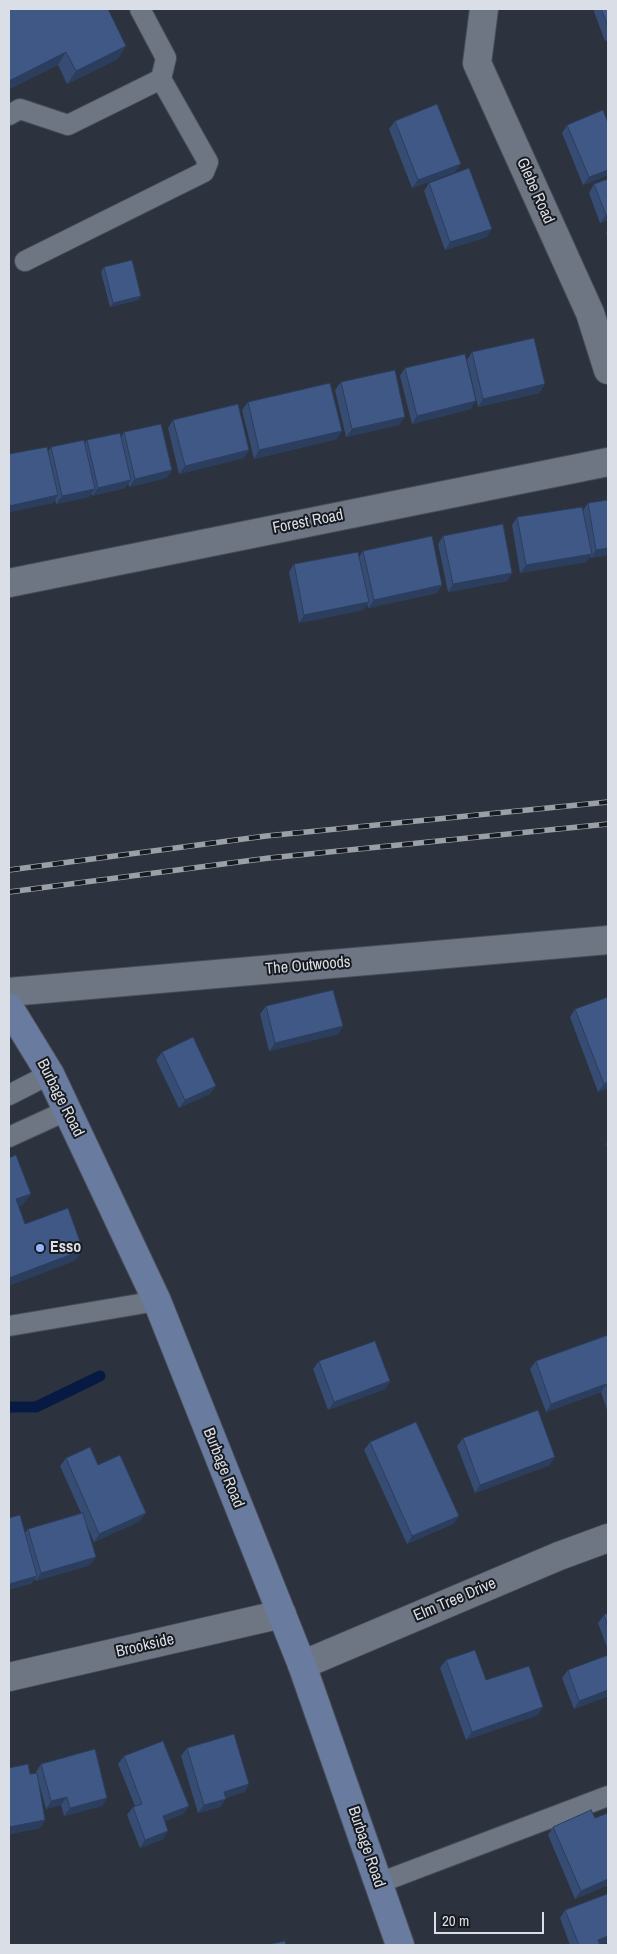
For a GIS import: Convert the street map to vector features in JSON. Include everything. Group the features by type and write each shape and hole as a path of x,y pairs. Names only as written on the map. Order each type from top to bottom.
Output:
{"main road":[{"name":"Burbage Road","path":"9,1007 50,1074 157,1301 302,1665 400,1945"}],"street":[{"name":"Glebe Road","path":"484,9 477,63 590,313 608,370"},
{"name":"Forest Road","path":"9,583 608,462"},
{"name":"The Outwoods","path":"9,992 608,940"},
{"name":"Elm Tree Drive","path":"302,1665 559,1556 608,1538"},
{"name":"Brookside","path":"9,1677 282,1614"}],"lane":[{"path":"25,261 204,172 208,162 161,79 166,58 140,9"},
{"path":"9,115 20,109 68,125 161,79"},
{"path":"9,1095 50,1074"},
{"path":"9,1137 68,1110"},
{"path":"9,1326 157,1301"},
{"path":"379,1882 608,1796"}],"building":[{"path":"9,9 108,9 126,46 76,71 66,52 9,81"},
{"path":"601,9 608,9 608,26"},
{"path":"437,104 461,164 418,180 395,121"},
{"path":"603,110 608,123 608,170 589,177 567,125"},
{"path":"469,168 492,229 450,242 429,183"},
{"path":"608,179 608,214 606,215 594,184"},
{"path":"132,260 141,296 113,303 104,267"},
{"path":"534,338 545,384 483,399 472,352"},
{"path":"465,354 476,401 417,416 405,368"},
{"path":"395,370 405,417 352,429 341,382"},
{"path":"330,383 342,431 259,450 248,402"},
{"path":"238,404 249,450 185,466 173,420"},
{"path":"161,424 172,470 135,479 124,432"},
{"path":"120,433 131,480 98,488 87,440"},
{"path":"84,440 95,489 62,496 51,447"},
{"path":"47,447 58,495 9,506 9,454"},
{"path":"608,500 608,548 596,550 588,503"},
{"path":"582,507 592,554 526,565 517,517"},
{"path":"503,524 512,573 453,584 443,536"},
{"path":"432,536 442,585 374,600 363,551"},
{"path":"358,552 369,602 304,615 294,564"},
{"path":"333,990 343,1026 275,1043 266,1006"},
{"path":"608,997 608,1082 604,1084 575,1009"},
{"path":"193,1037 216,1086 185,1100 162,1052"},
{"path":"16,1155 31,1194 16,1199 25,1224 68,1208 83,1250 9,1278 9,1158"},
{"path":"608,1335 608,1390 606,1384 551,1404 536,1361"},
{"path":"375,1341 390,1381 334,1402 319,1361"},
{"path":"538,1410 555,1457 480,1485 463,1438"},
{"path":"416,1422 459,1516 412,1536 370,1442"},
{"path":"90,1447 98,1465 120,1455 146,1513 99,1534 66,1458"},
{"path":"83,1513 96,1557 41,1573 28,1529"},
{"path":"20,1515 37,1576 9,1584 9,1518"},
{"path":"608,1613 608,1627 604,1615"},
{"path":"475,1650 486,1680 529,1666 543,1707 472,1732 446,1660"},
{"path":"608,1655 608,1690 579,1701 568,1670"},
{"path":"234,1734 249,1784 224,1792 226,1799 204,1805 187,1748"},
{"path":"163,1741 189,1806 163,1816 168,1831 145,1840 133,1807 142,1804 124,1756"},
{"path":"95,1749 107,1798 70,1808 67,1797 51,1801 41,1764"},
{"path":"28,1764 30,1774 37,1773 45,1820 9,1827 9,1768"},
{"path":"591,1810 595,1818 608,1813 608,1879 581,1891 553,1827"},
{"path":"607,1894 608,1936 598,1940 600,1945 579,1945 565,1910"},
{"path":"285,1941 286,1945 267,1945"}],"waterway":[{"path":"9,1407 36,1407 100,1376"}],"railway":[{"path":"9,870 266,836 608,802"},
{"path":"9,892 269,858 608,824"}],"place":[{"name":"Esso","path":"40,1248"}]}
